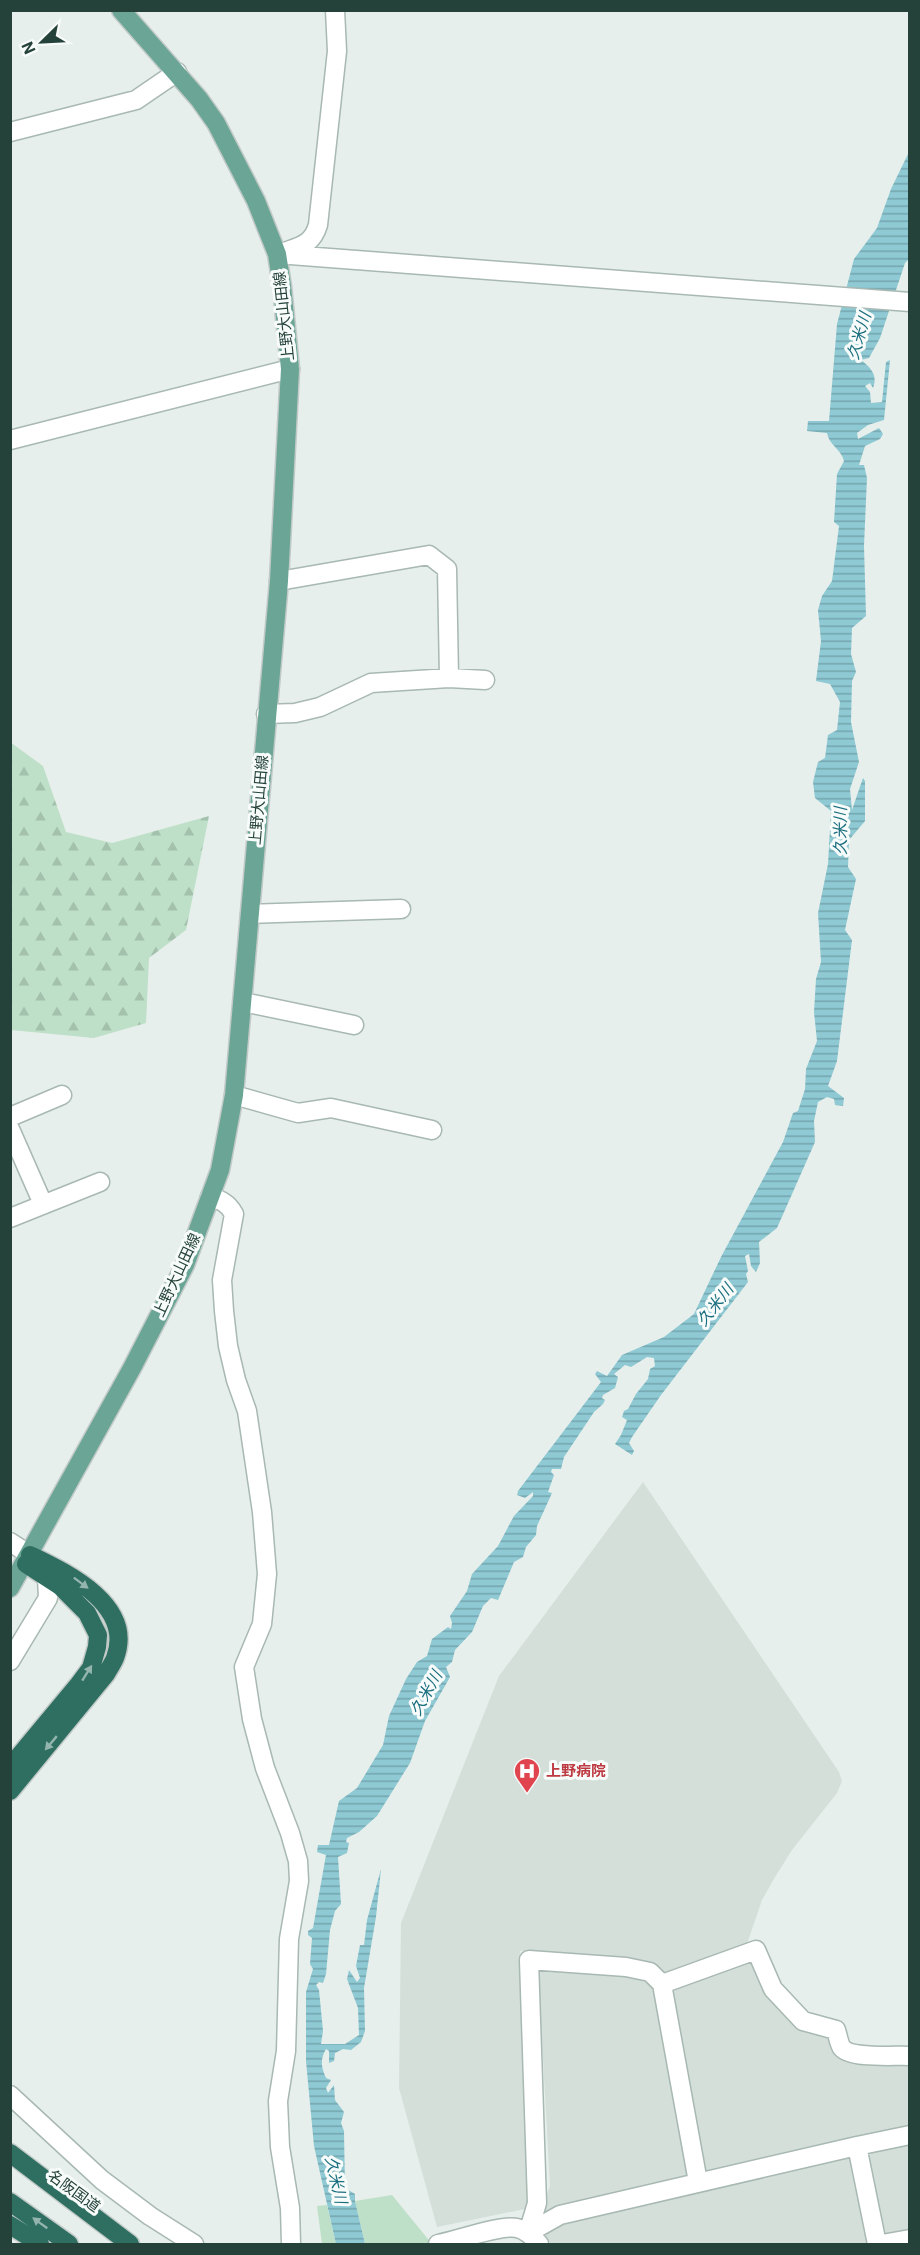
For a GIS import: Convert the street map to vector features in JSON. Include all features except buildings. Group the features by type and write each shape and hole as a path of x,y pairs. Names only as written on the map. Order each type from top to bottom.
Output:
{"highway":[{"path":"10,1767 80,1684 96,1656 98,1635 93,1622 77,1601 47,1578 28,1559"},
{"path":"10,1791 106,1674 115,1657 117,1646 115,1626 109,1611 101,1600 67,1573 28,1559"},
{"path":"10,2153 130,2244"},
{"name":"名阪国道","path":"10,2168 115,2244"},
{"path":"10,2202 69,2244"},
{"path":"10,2224 40,2244"}],"main road":[{"name":"上野大山田線","path":"10,1588 132,1368 185,1265 220,1170 234,1095 279,581 290,369 277,254 252,192 221,131 200,99 121,10"}],"street":[{"path":"277,254 307,243 315,237 318,225 337,51 334,10"},
{"path":"10,132 136,100 177,72"},
{"path":"277,254 909,302"},
{"path":"10,440 290,369"},
{"path":"279,581 429,555 447,569 449,678"},
{"path":"266,714 295,713 320,707 371,683 449,678 485,680"},
{"path":"250,914 401,909"},
{"path":"243,1002 354,1025"},
{"path":"10,1117 62,1095"},
{"path":"234,1095 298,1113 331,1108 432,1130"},
{"path":"10,1129 43,1204"},
{"path":"10,1218 100,1182"},
{"path":"210,1197 230,1206 234,1214 222,1280 224,1311 228,1346 236,1380 247,1411 262,1512 267,1574 262,1624 244,1667 252,1719 265,1768 290,1833 298,1861 299,1881 289,1939 286,2051 278,2101 280,2147 290,2208 291,2244"},
{"path":"10,1542 28,1559"},
{"path":"10,1661 48,1598 47,1578"},
{"path":"662,1984 756,1950 773,1989 804,2021 836,2030 841,2048 849,2053 864,2055 909,2056"},
{"path":"534,2239 537,2203 530,1960 626,1967 650,1972 662,1984 698,2182"},
{"path":"10,2095 102,2180 150,2216 195,2244"},
{"path":"534,2239 560,2215 909,2135"},
{"path":"857,2146 877,2244"},
{"path":"446,2243 504,2228 516,2228 534,2239"},
{"path":"882,2244 909,2239"}],"shaded area":[{"path":"643,1482 839,1772 842,1781 837,1793 792,1850 775,1877 762,1900 747,1944 660,1976 594,1958 520,1951 535,2196 530,2208 437,2227 399,2088 401,1923 499,1676"},
{"path":"753,1960 765,1988 831,2034 841,2054 909,2061 909,2244 528,2244 550,2186 538,1969 634,1974 648,1983 675,1985"}],"green space":[{"path":"10,742 43,766 66,832 112,843 209,816 186,930 149,958 146,1023 94,1038 11,1030"},
{"path":"392,2195 432,2244 365,2244 355,2201"},
{"path":"327,2205 336,2244 322,2244 317,2206"}],"water":[{"name":"久米川","path":"909,152 909,259 905,263 880,338 869,358 861,360 871,369 875,379 873,388 870,383 865,386 870,392 871,403 882,402 886,362 890,360 884,420 868,425 857,433 858,439 879,428 883,434 880,439 865,446 859,465 864,465 867,478 864,546 866,616 852,628 851,654 856,672 852,681 851,722 859,762 850,789 852,810 863,778 865,781 865,821 849,840 848,867 856,879 845,930 852,940 837,1061 828,1086 844,1098 843,1106 835,1105 834,1099 827,1097 818,1102 814,1121 815,1142 777,1228 759,1242 760,1263 756,1272 751,1266 749,1254 745,1256 748,1282 661,1395 632,1437 629,1443 634,1451 632,1455 615,1444 627,1420 622,1417 624,1411 628,1409 648,1379 650,1369 655,1366 654,1358 647,1357 631,1367 625,1365 614,1374 618,1377 615,1388 603,1395 602,1398 605,1400 603,1404 594,1412 564,1457 561,1469 552,1469 551,1472 554,1475 548,1492 552,1493 537,1526 536,1535 526,1547 523,1557 514,1562 498,1600 491,1598 483,1606 472,1632 455,1650 452,1662 446,1667 450,1677 425,1721 410,1763 377,1816 359,1832 347,1838 346,1842 349,1843 347,1853 338,1857 341,1904 335,1911 330,1930 326,1974 323,1983 319,1982 316,1985 319,1990 323,2031 321,2044 345,2044 359,2035 358,2008 347,1979 349,1970 357,1982 360,1978 356,1966 360,1945 364,1945 367,1920 381,1869 376,1917 364,1988 365,2031 361,2042 351,2050 343,2049 335,2053 334,2061 329,2063 329,2051 326,2049 322,2060 326,2078 331,2080 326,2088 328,2093 334,2085 335,2100 344,2112 341,2123 344,2131 345,2188 355,2194 365,2244 336,2244 314,2146 306,2061 306,1992 313,1969 310,1964 312,1938 308,1935 308,1931 313,1928 326,1855 317,1852 318,1845 329,1845 339,1801 357,1788 383,1745 389,1716 406,1679 417,1662 427,1656 432,1639 448,1627 451,1629 450,1616 467,1591 472,1574 498,1546 514,1516 533,1496 533,1492 525,1498 517,1495 518,1491 601,1382 595,1374 597,1371 607,1376 622,1355 664,1337 694,1314 721,1257 783,1142 793,1113 798,1111 805,1089 806,1069 817,1041 814,1012 816,979 821,962 818,913 828,864 831,811 815,798 813,782 818,762 825,758 828,735 837,730 840,702 830,684 816,681 821,641 818,610 822,596 832,581 839,526 834,522 837,474 844,461 827,433 807,431 808,421 829,421 837,324 854,259 877,228 891,189"}],"place":[{"name":"上野病院","path":"527,1794"}]}
